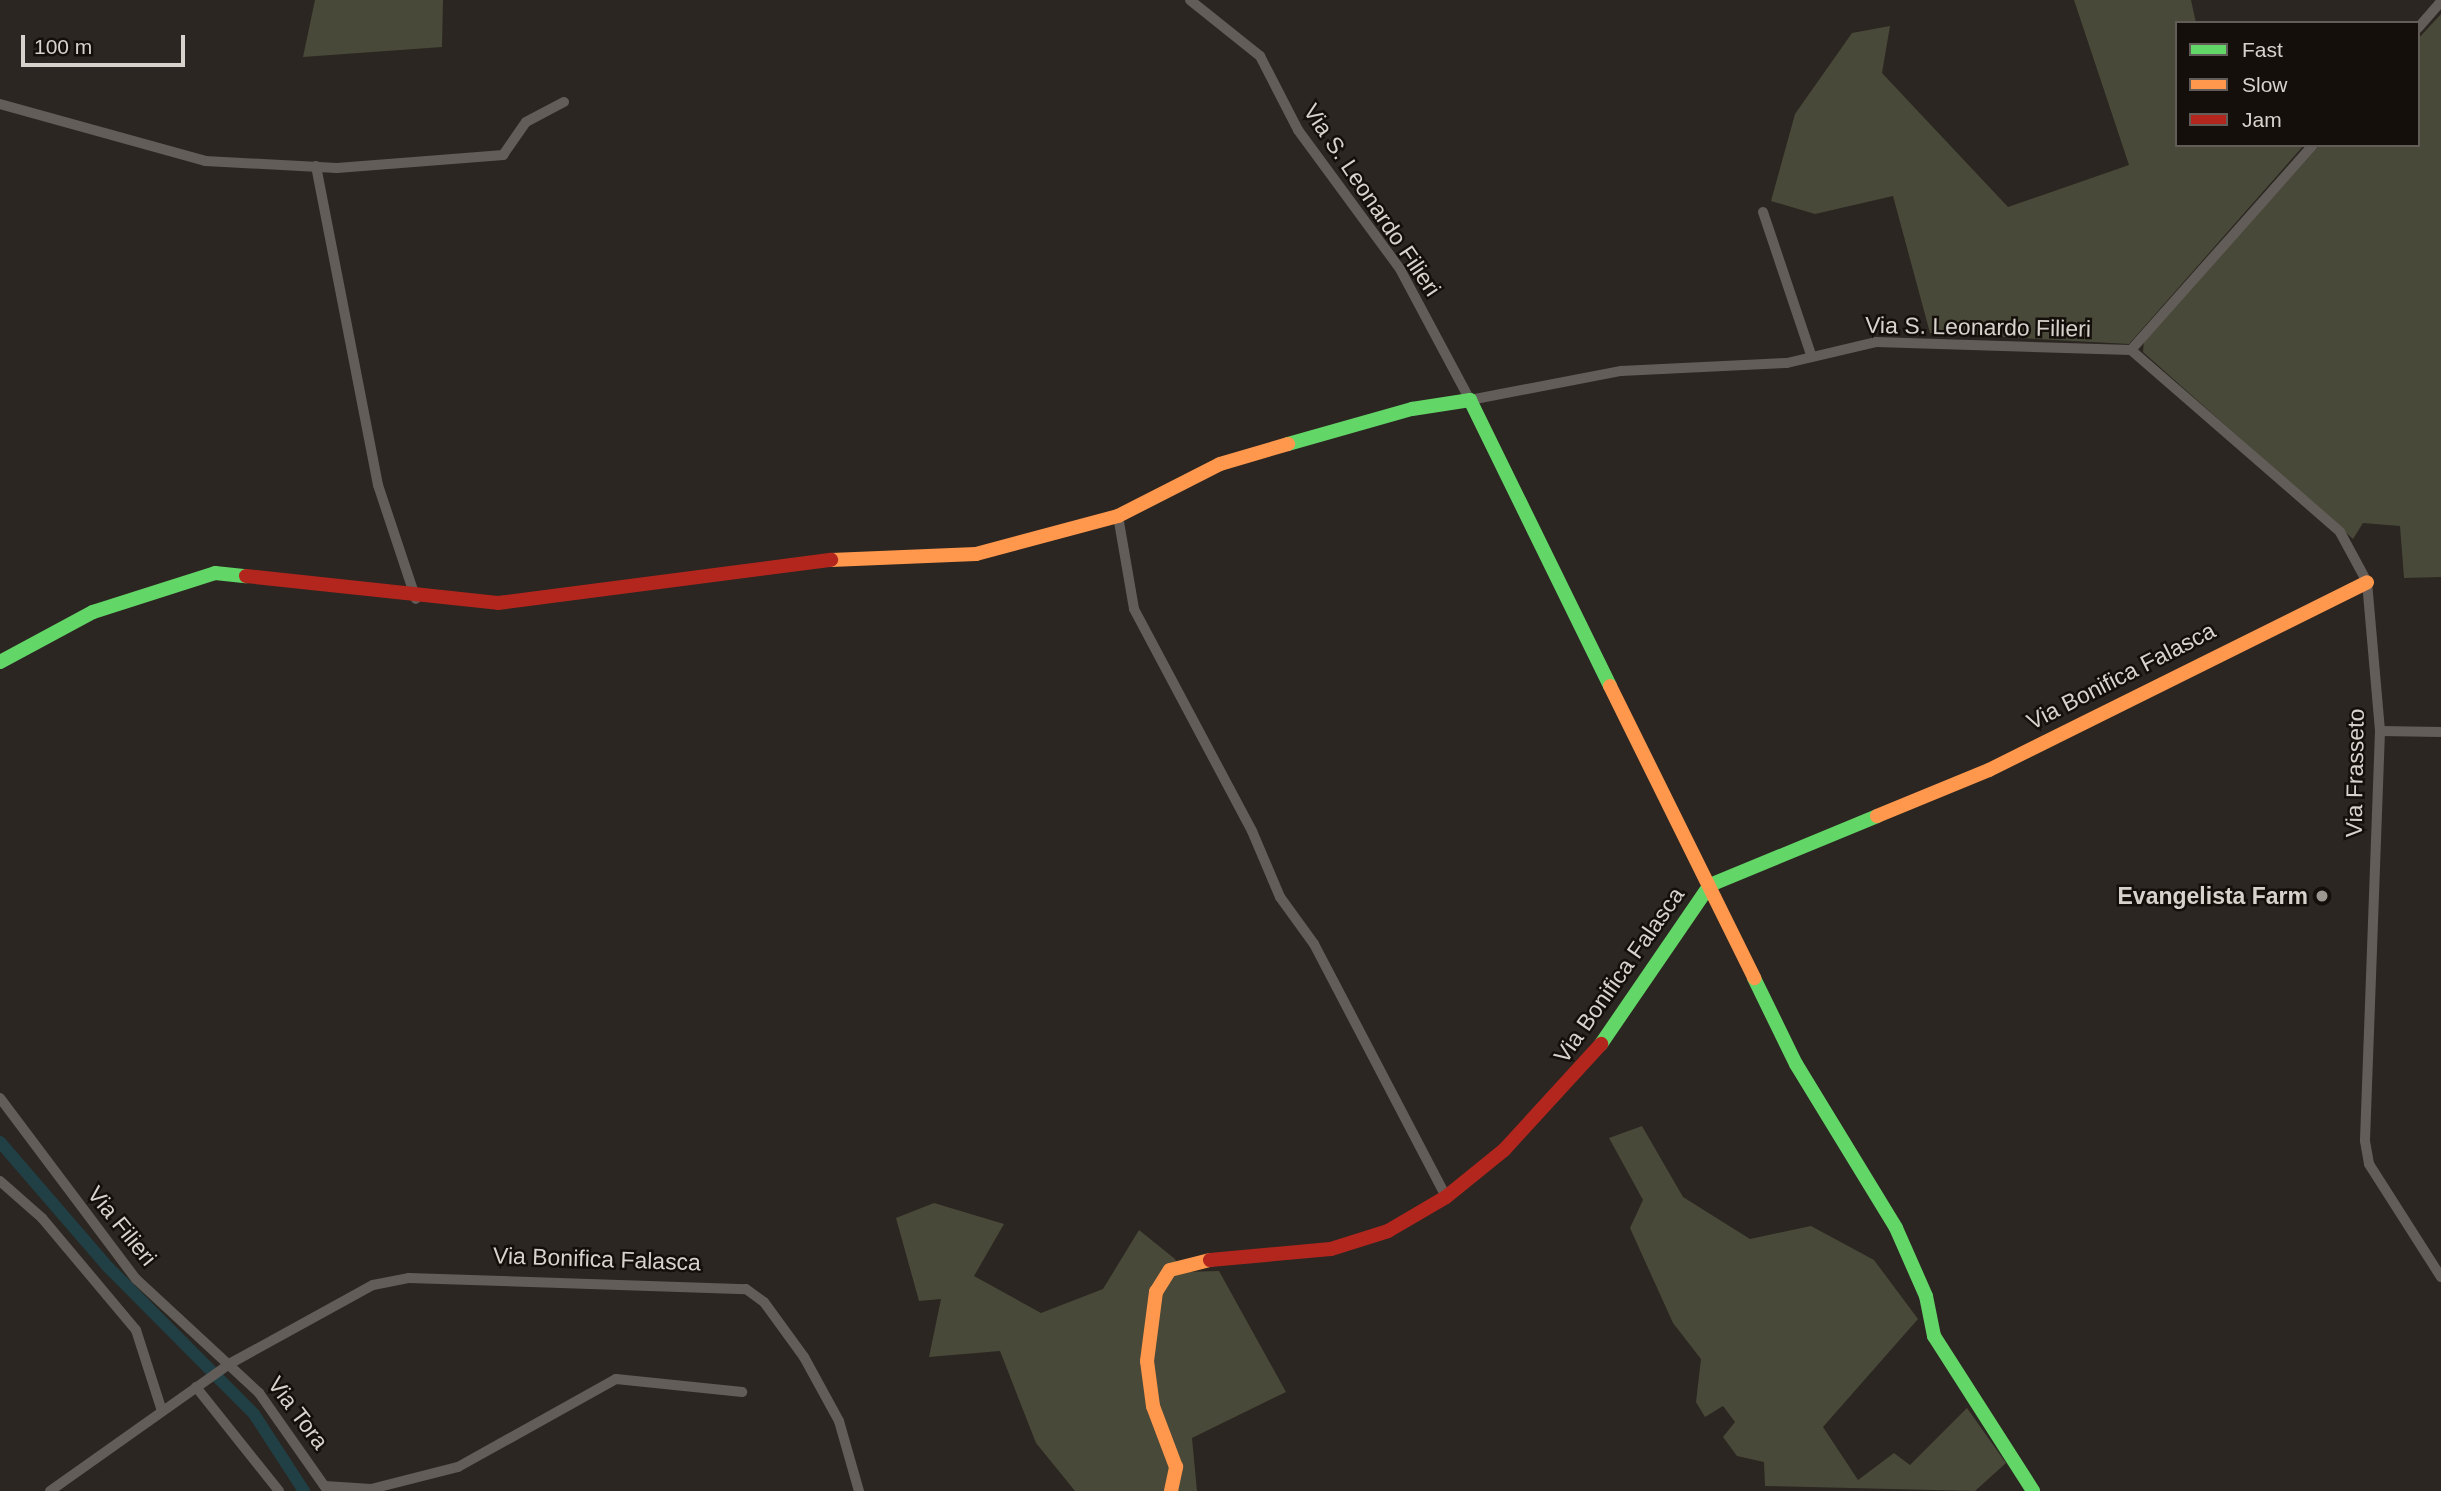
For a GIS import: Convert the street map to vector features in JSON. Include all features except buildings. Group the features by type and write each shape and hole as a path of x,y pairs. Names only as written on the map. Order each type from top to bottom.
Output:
{"street":[{"name":"Via S. Leonardo Filieri","path":"1190,0 1220,18 1260,56 1298,130 1399,270 1470,400 1621,371 1787,363 1811,355 1876,342 2131,350"},
{"path":"2420,26 2441,2"},
{"path":"0,104 205,161 316,166 503,155 526,122 564,102"},
{"path":"2131,350 2311,147"},
{"path":"316,166 378,485 416,599"},
{"path":"1763,212 1811,355"},
{"name":"Via Frasseto","path":"2131,350 2340,532 2367,582 2380,731 2365,1141 2369,1164 2441,1277"},
{"path":"0,662 93,612 215,573 416,599 498,603 779,564 964,555 1118,516 1220,464 1412,409 1470,400 1796,1064 1896,1228 1926,1296 1934,1336 2034,1491"},
{"path":"1118,516 1134,609 1252,831 1280,897 1314,944 1446,1197"},
{"name":"Via Bonifica Falasca","path":"1171,1491 1176,1467 1153,1406 1147,1361 1156,1292 1170,1270 1187,1262 1331,1249 1388,1231 1446,1197 1583,1070 1710,885 1989,770 2367,582"},
{"path":"2380,731 2441,732"},
{"name":"Via Filieri","path":"0,1098 136,1279 226,1366"},
{"path":"0,1181 42,1218 136,1330 155,1372 162,1411"},
{"name":"Via Bonifica Falasca","path":"50,1491 226,1366 373,1285 409,1278 746,1289 764,1302 804,1357 839,1421 859,1491"},
{"name":"Via Tora","path":"226,1366 292,1433 327,1488"},
{"path":"327,1488 371,1489 458,1467 616,1379 742,1392"},
{"path":"199,1385 279,1491"}],"green space":[{"path":"315,0 443,0 442,47 303,57"},
{"path":"2074,0 2191,0 2196,21 2175,21 2175,147 2302,147 2129,344 1930,333 1893,196 1815,214 1771,201 1795,114 1852,33 1890,26 1882,73 2008,207 2129,165"},
{"path":"2441,14 2441,577 2404,578 2400,526 2363,523 2353,539 2143,352 2144,340 2318,147 2420,147 2420,37"},
{"path":"1642,1126 1683,1197 1750,1239 1811,1226 1874,1260 1918,1319 1823,1427 1858,1480 1894,1453 1910,1465 1967,1408 2006,1463 1975,1491 1765,1486 1764,1462 1737,1456 1723,1437 1735,1422 1723,1406 1705,1417 1696,1402 1701,1359 1673,1323 1630,1228 1643,1200 1609,1138"},
{"path":"934,1203 1004,1224 974,1276 1041,1313 1103,1289 1139,1230 1175,1259 1181,1272 1219,1271 1286,1392 1192,1438 1197,1491 1075,1491 1036,1443 1000,1351 929,1357 941,1299 919,1301 896,1218"}],"waterway":[{"path":"0,1142 108,1267 254,1414 304,1491"}],"traffic: fast":[{"path":"1288,444 1412,409 1470,400 1610,686"},
{"path":"0,662 93,612 215,573 246,576"},
{"path":"1601,1044 1710,885 1877,816"},
{"path":"1754,978 1796,1064 1896,1228 1926,1296 1934,1336 2033,1491"}],"traffic: slow":[{"path":"831,560 976,554 1118,516 1220,464 1288,444"},
{"path":"1877,816 1989,770 2367,582"},
{"path":"1610,686 1754,978"},
{"path":"1171,1491 1176,1467 1153,1406 1147,1361 1156,1292 1170,1270 1210,1260"}],"traffic: jam":[{"path":"246,576 498,603 831,560"},
{"path":"1210,1260 1331,1249 1388,1231 1446,1197 1504,1150 1601,1044"}],"place":[{"name":"Evangelista Farm","path":"2322,896"}]}
